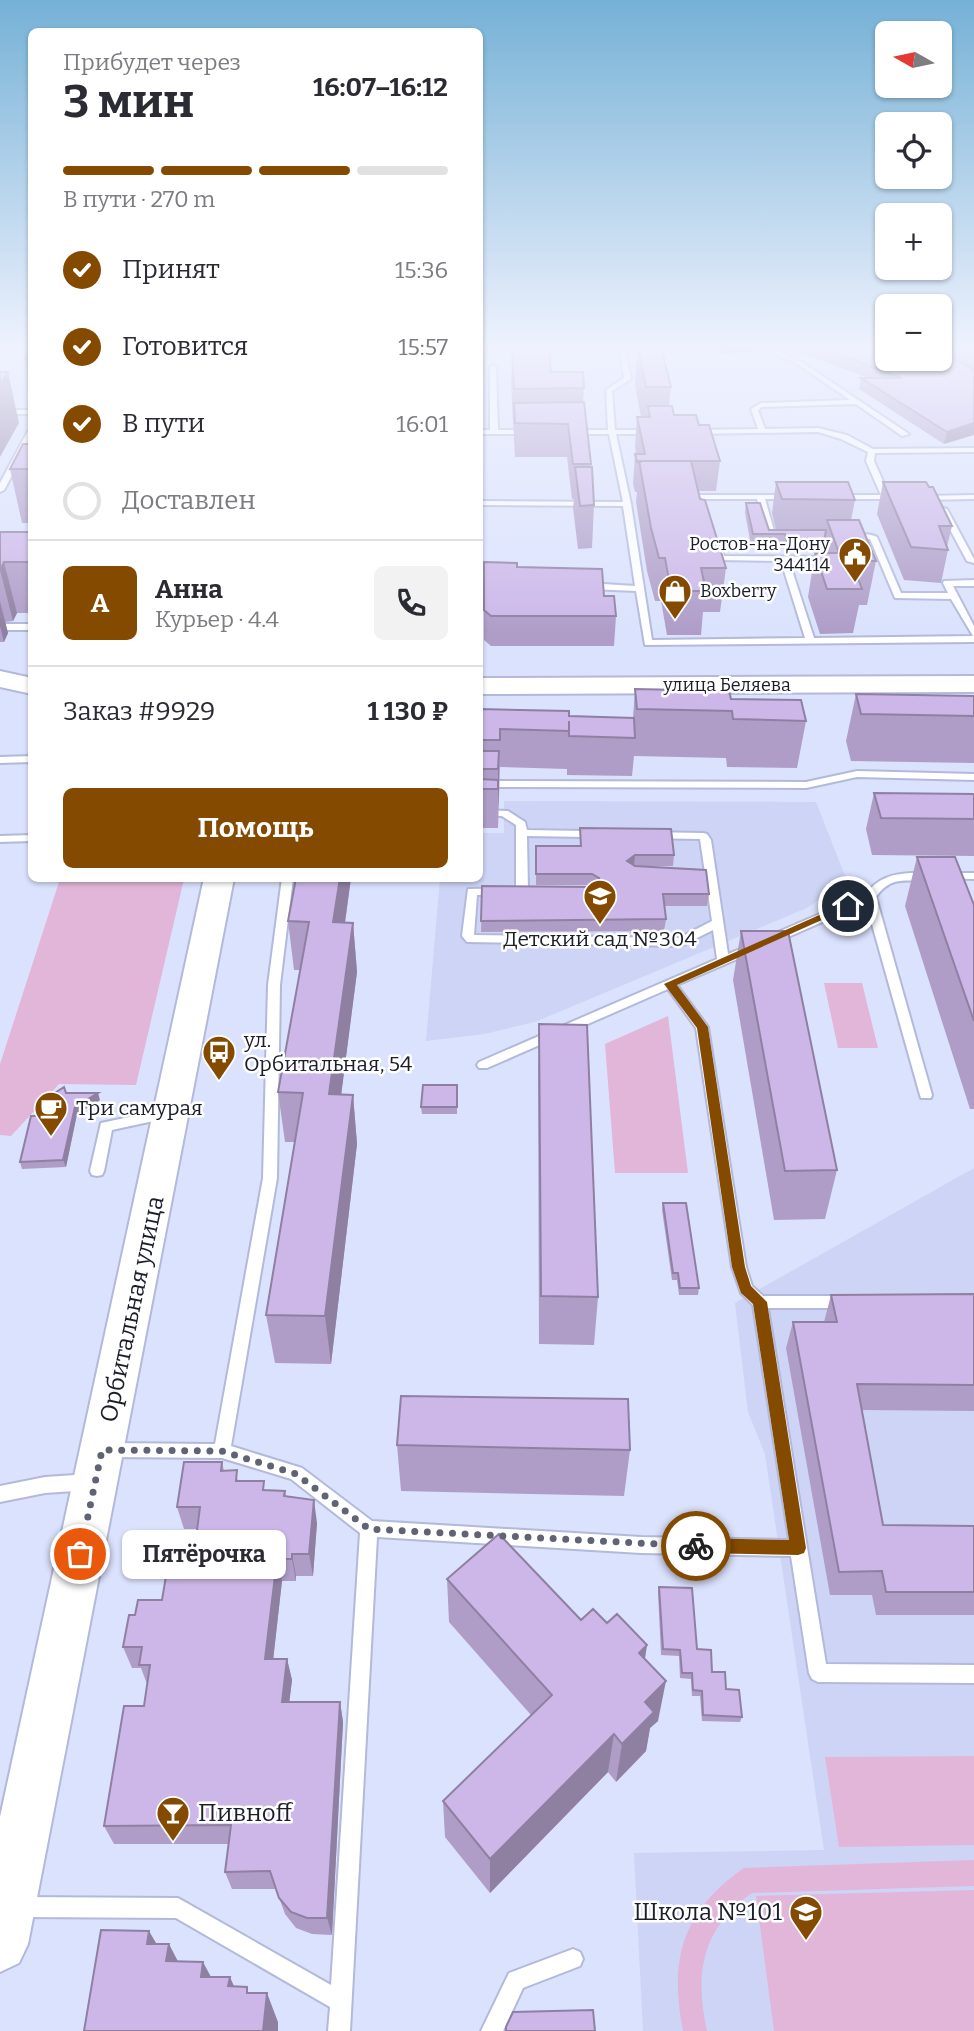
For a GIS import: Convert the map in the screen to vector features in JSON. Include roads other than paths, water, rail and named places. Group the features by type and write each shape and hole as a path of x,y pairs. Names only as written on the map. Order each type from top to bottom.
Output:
{"main road":[{"path":"0,679 28,686"},
{"name":"улица Беляева","path":"483,686 974,684"},
{"path":"0,688 28,687"},
{"name":"Орбитальная улица","path":"4,1926 218,882"}],"lane":[{"path":"0,491 26,442"},
{"path":"614,442 626,500 648,643 974,639"},
{"path":"854,442 872,451 974,450"},
{"path":"872,451 870,461 886,497"},
{"path":"483,503 626,500 637,497"},
{"path":"677,497 797,497"},
{"path":"703,497 707,509"},
{"path":"760,497 772,537 785,537"},
{"path":"823,497 974,497"},
{"path":"937,498 971,561 974,561"},
{"path":"713,534 720,558 840,559"},
{"path":"835,537 873,537 898,596 954,596"},
{"path":"784,558 810,641"},
{"path":"868,559 882,559"},
{"path":"974,583 947,583 974,634"},
{"path":"576,586 640,589"},
{"path":"0,627 28,627"},
{"path":"0,760 28,759"},
{"path":"483,784 806,785 857,774 974,776"},
{"path":"483,813 504,813 521,824 522,891"},
{"path":"522,833 703,836 706,840 723,960"},
{"path":"0,839 28,838"},
{"path":"698,873 711,873"},
{"path":"483,1065 870,897 877,884 899,876 974,876"},
{"path":"222,1451 270,1178 274,985 287,882"},
{"path":"536,891 472,892 468,936 471,939 681,942 718,923"},
{"path":"870,897 926,1095"},
{"path":"670,984 702,1027 739,1267 746,1289 760,1302 818,1673 974,1674"},
{"path":"97,1171 106,1126 171,1114"},
{"path":"760,1302 853,1303"},
{"path":"0,1494 45,1485 98,1466 222,1451 296,1474 369,1529 641,1545 798,1548"},
{"path":"339,2031 369,1529"},
{"path":"4,1926 178,1908 339,2001"},
{"path":"492,2031 516,1980 573,1959"}],"place":[{"name":"Ростов-на-Дону 344114","path":"855,584"},
{"name":"Boxberry","path":"675,621"},
{"name":"Детский сад №304","path":"600,926"},
{"name":"ул. Орбитальная, 54","path":"219,1082"},
{"name":"Три самурая","path":"51,1138"},
{"name":"Пятёрочка","path":"80,1554"},
{"name":"Пивноff","path":"173,1843"},
{"name":"Школа №101","path":"806,1942"}]}
